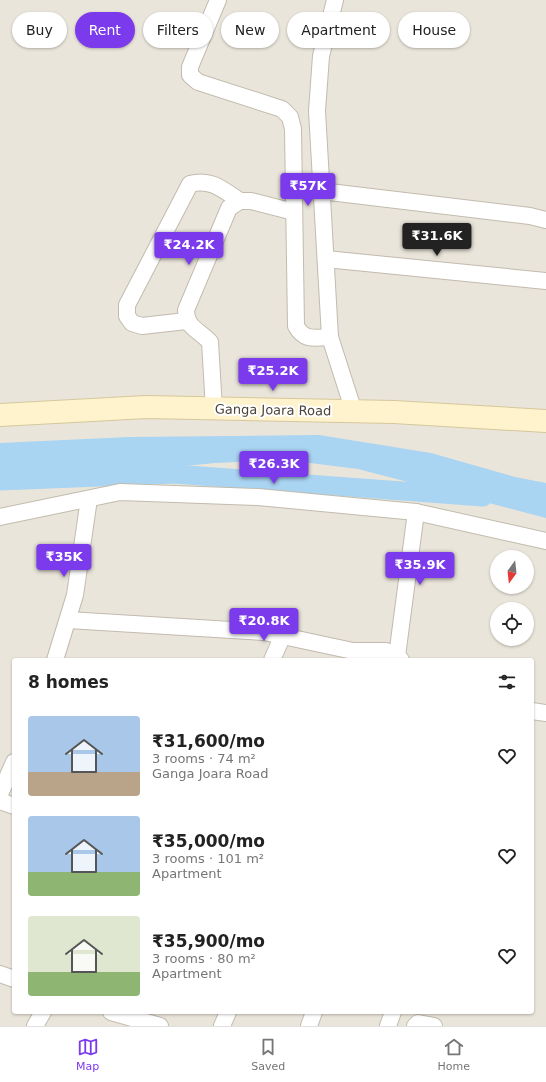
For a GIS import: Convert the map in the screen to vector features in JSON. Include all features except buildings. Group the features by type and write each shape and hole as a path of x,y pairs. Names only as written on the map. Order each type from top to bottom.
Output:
{"main road":[{"name":"Ganga Joara Road","path":"0,415 146,407 287,409 453,414 546,421"}],"street":[{"path":"218,0 190,67 190,76 198,82 282,110 290,117 293,129 296,326 300,334 310,339 330,337"},
{"path":"335,0 321,56 317,111 330,337 354,412"},
{"path":"214,409 210,342 186,321 142,326 132,324 128,316 127,305 190,184 202,181 217,186 240,202"},
{"path":"321,191 530,216 546,220"},
{"path":"186,321 186,310 229,208 240,202 251,201 294,212"},
{"path":"326,259 546,281"},
{"path":"0,517 120,492 258,497 416,512 546,541"},
{"path":"56,658 75,596 89,499"},
{"path":"68,620 243,630 283,635 353,651 365,656 386,651 399,658 416,512"},
{"path":"273,658 283,635"},
{"path":"534,711 546,713"},
{"path":"0,794 12,767"},
{"path":"0,801 12,805"},
{"path":"0,974 12,978"},
{"path":"35,1026 42,1014"},
{"path":"222,1026 227,1014"},
{"path":"309,1026 313,1014"},
{"path":"388,1026 392,1014"},
{"path":"116,1016 155,1020"},
{"path":"415,1026 418,1023 434,1026"}],"shaded area":[{"path":"0,0 546,0 546,1026 0,1026"}],"water":[{"path":"319,435 431,453 515,477 546,483 546,518 358,469 286,460 215,463 0,484 0,443 129,437"}],"waterway":[{"path":"0,481 174,474 483,497"}]}
